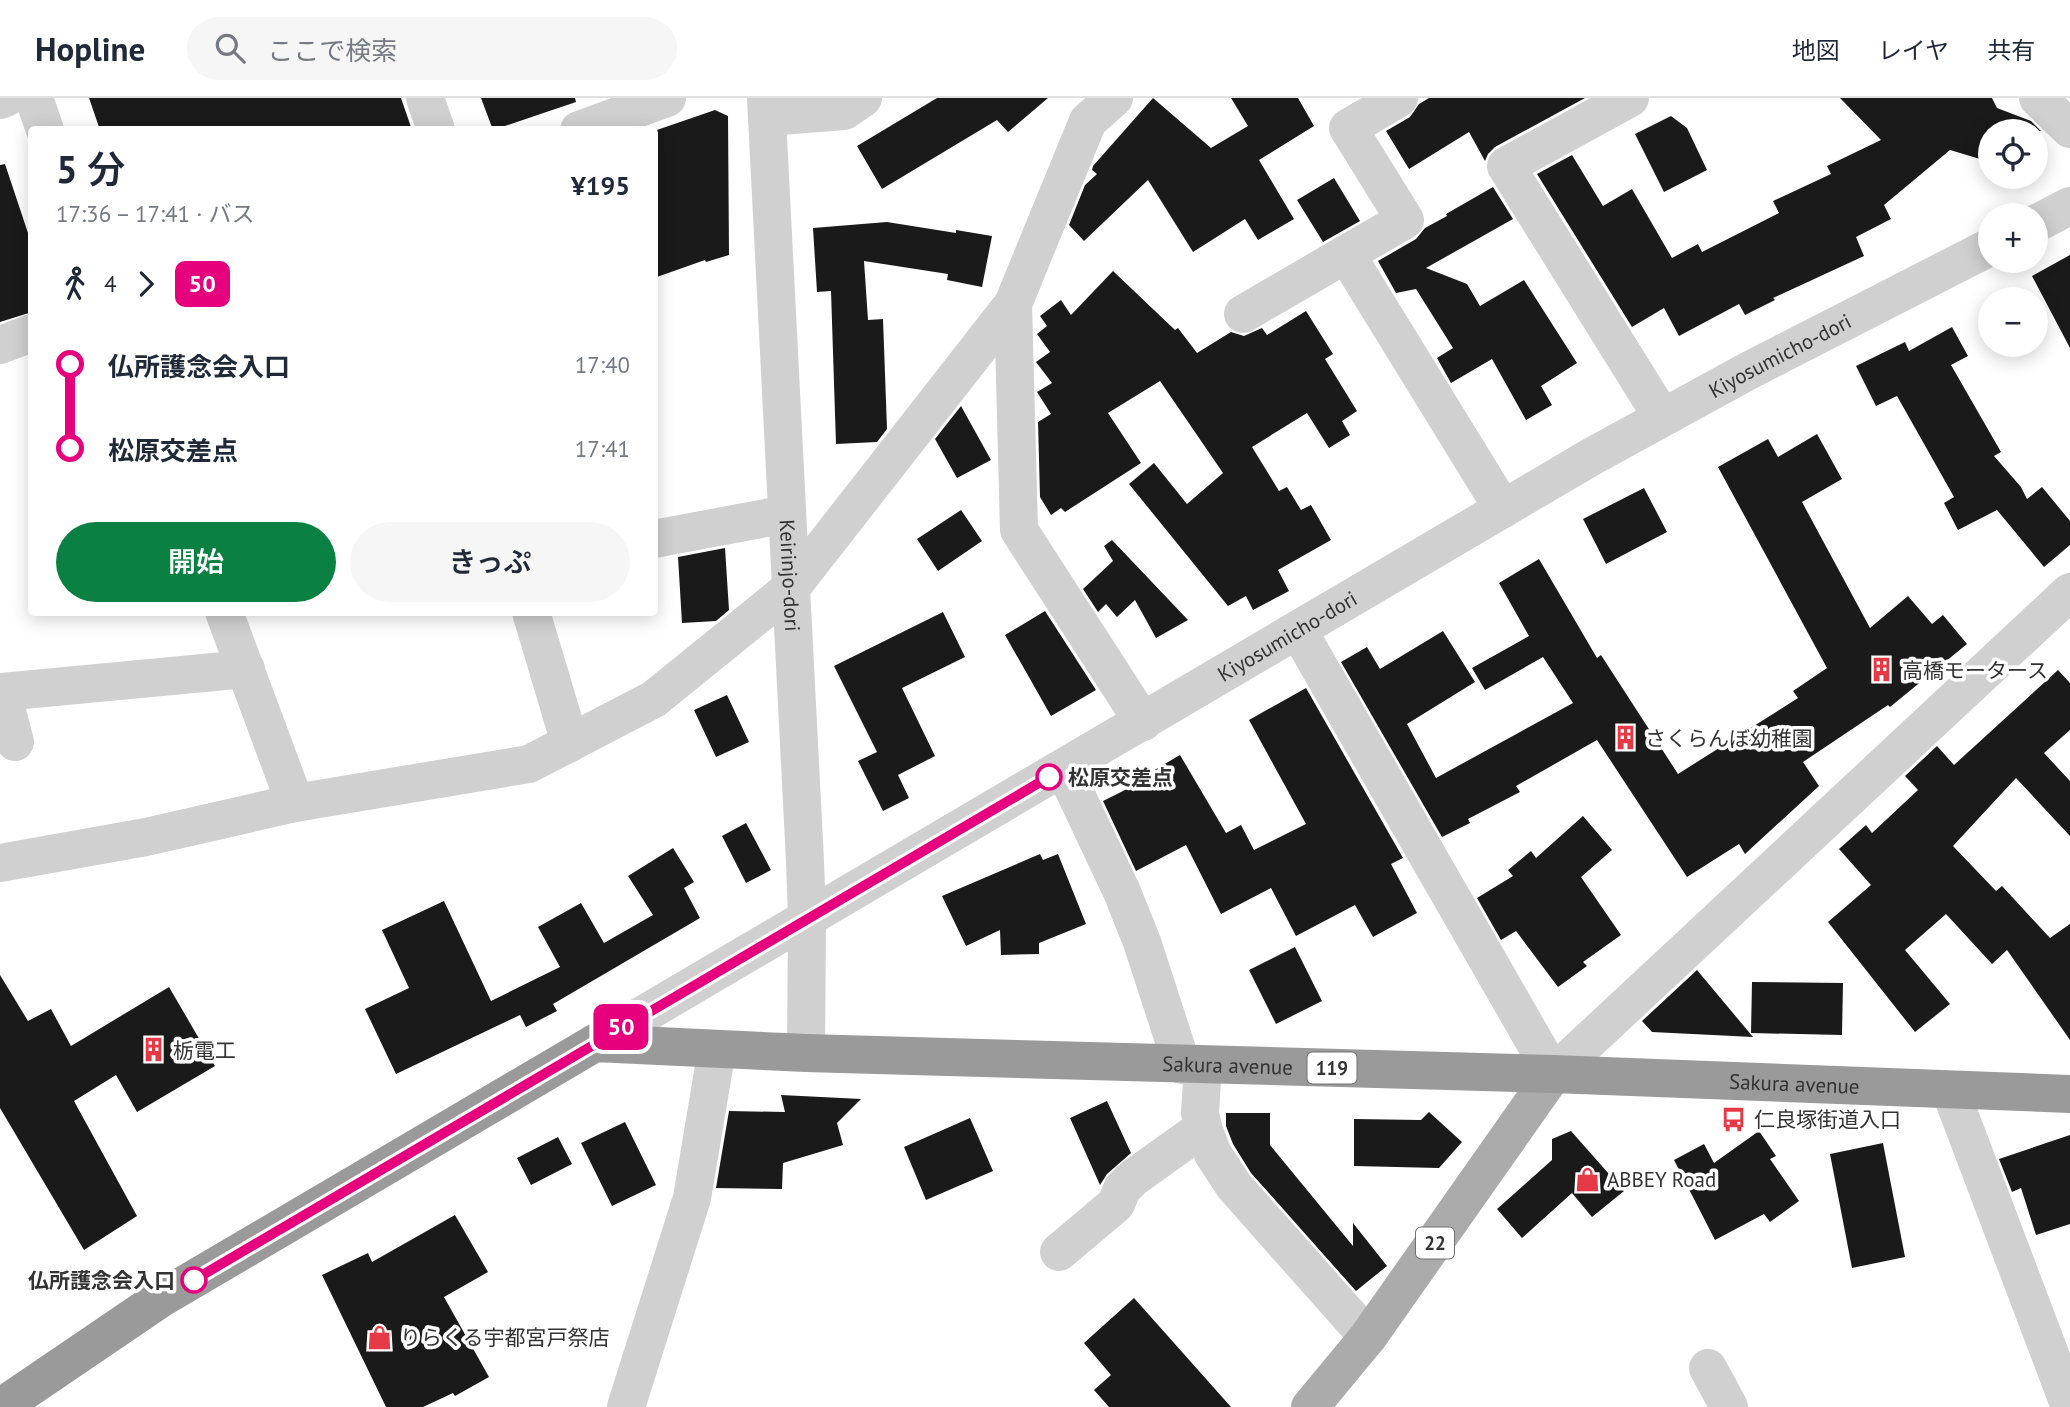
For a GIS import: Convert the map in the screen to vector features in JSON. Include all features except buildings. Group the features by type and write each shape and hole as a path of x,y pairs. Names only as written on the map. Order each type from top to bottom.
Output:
{"highway":[{"name":"Sakura avenue","path":"595,1043 806,1053 1553,1074 2070,1094"},
{"path":"1,1407 160,1299 595,1043"}],"main road":[{"name":"22","path":"1325,1401 1553,1074"}],"street":[{"path":"0,100 6,98"},
{"path":"34,98 44,126"},
{"path":"425,98 435,126"},
{"path":"590,126 667,98"},
{"path":"767,108 844,111 863,98"},
{"path":"0,863 146,837 295,803 529,764 654,699 791,588 1013,304 1088,121 1114,98"},
{"path":"1243,314 1405,220 1348,128 1399,98"},
{"path":"1630,98 1506,166 1662,417"},
{"path":"2038,98 2070,129"},
{"name":"Keirinjo-dori","path":"767,108 807,918 806,1053"},
{"path":"2048,217 2070,206"},
{"name":"Kiyosumicho-dori","path":"595,1043 1662,417 1978,253"},
{"path":"1346,254 1503,509"},
{"path":"1013,304 1018,530 1143,722"},
{"path":"0,345 28,334"},
{"path":"658,538 787,514"},
{"path":"1298,630 1553,1074 2070,592"},
{"path":"226,616 295,803"},
{"path":"532,616 570,743"},
{"path":"15,742 2,692 246,669"},
{"path":"1063,769 1122,892 1193,1065 1203,1128 1213,1154 1234,1186 1368,1337"},
{"path":"626,1407 691,1198 717,1049"},
{"path":"1950,1090 2070,1407"},
{"path":"1059,1252 1116,1204 1122,1189 1133,1178 1203,1128"},
{"path":"1708,1368 1729,1407"}],"bus line":[{"name":"50","path":"194,1280 1049,777"}],"place":[{"name":"高橋モータース","path":"1882,670"},
{"name":"さくらんぼ幼稚園","path":"1625,738"},
{"name":"松原交差点","path":"1049,777"},
{"name":"栃電工","path":"153,1050"},
{"name":"仁良塚街道入口","path":"1734,1119"},
{"name":"ABBEY Road","path":"1587,1179"},
{"name":"仏所護念会入口","path":"194,1280"},
{"name":"りらくる宇都宮戸祭店","path":"380,1337"}]}
